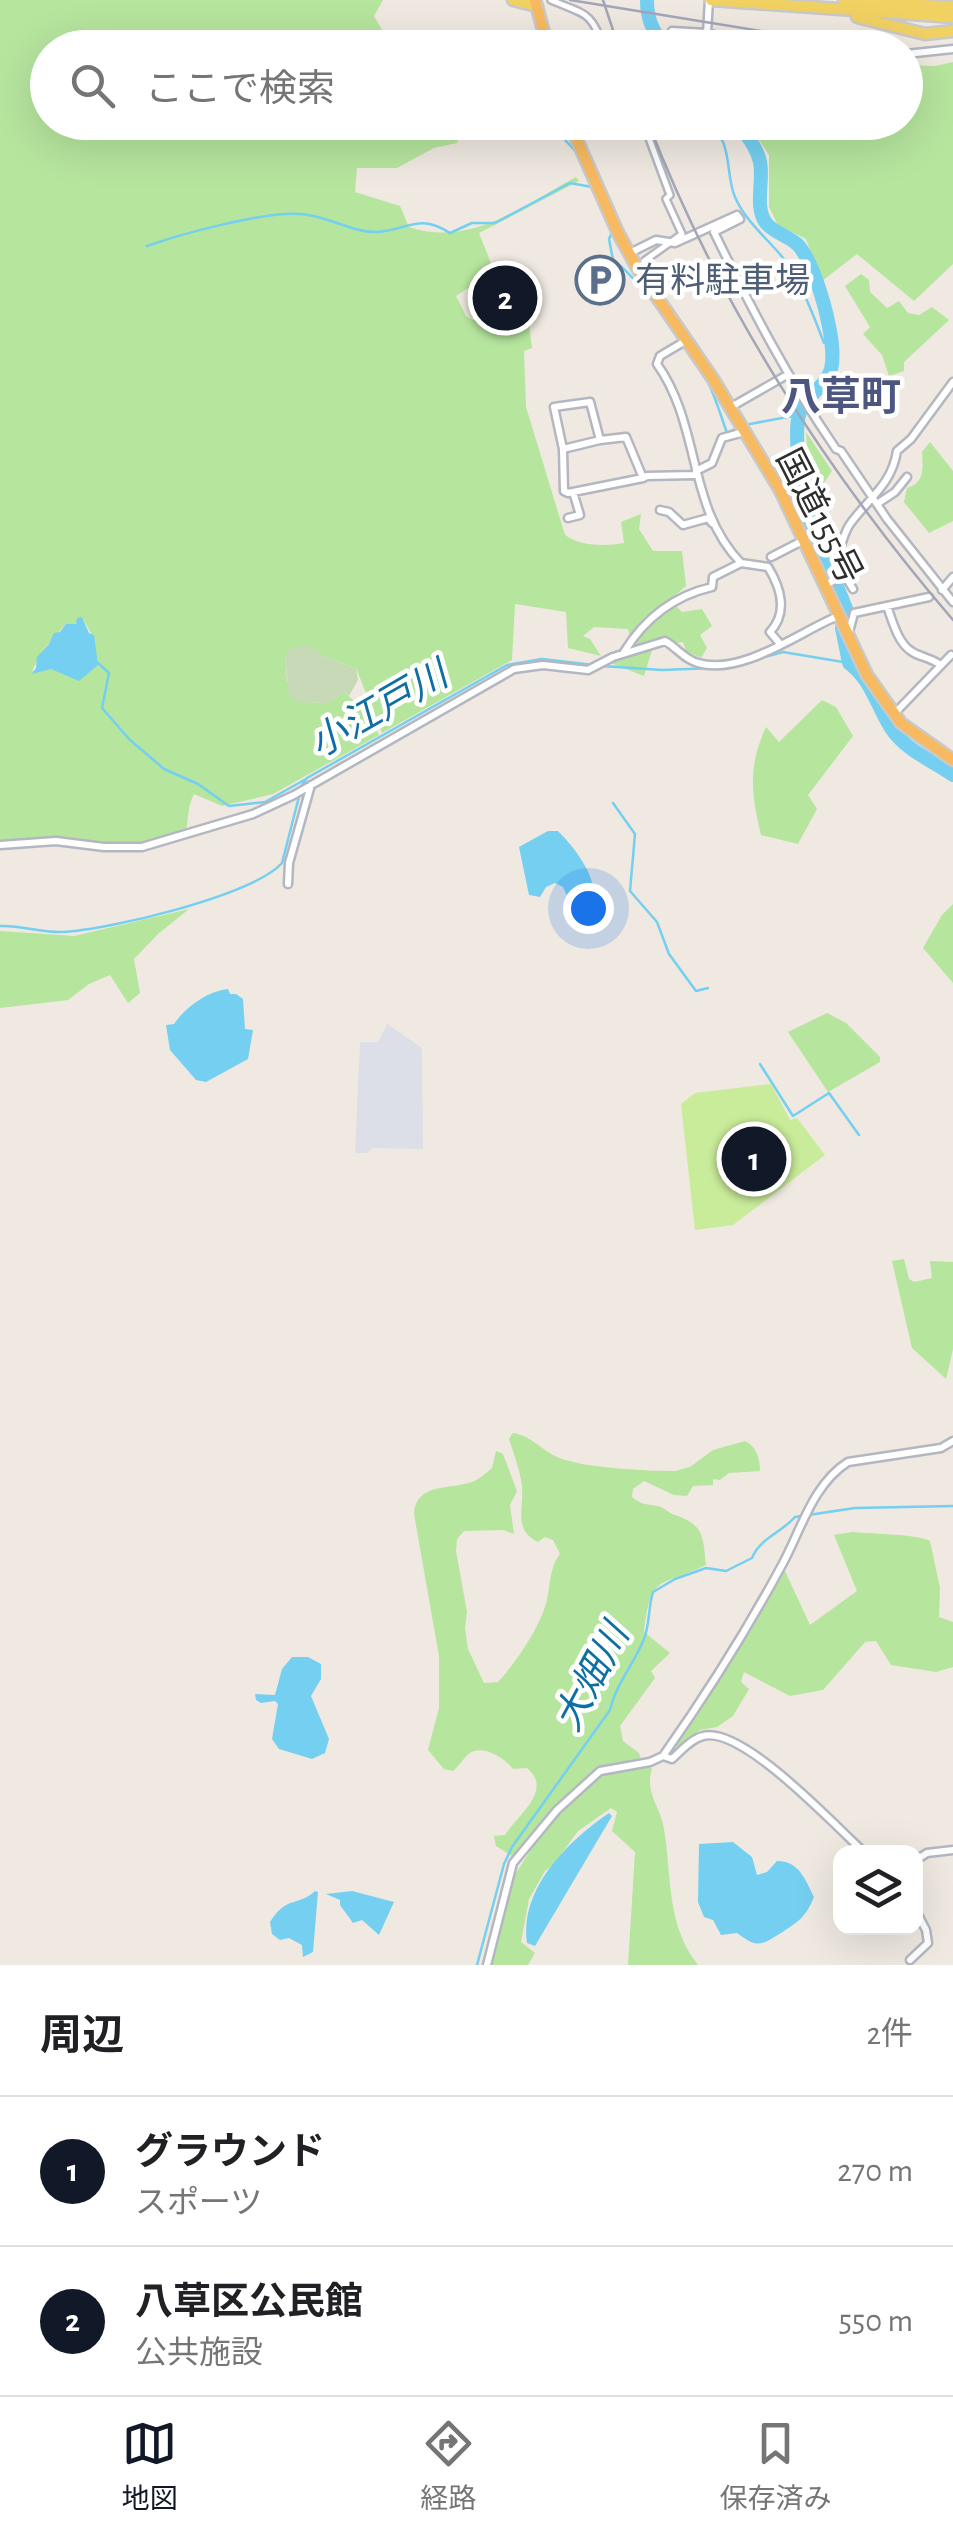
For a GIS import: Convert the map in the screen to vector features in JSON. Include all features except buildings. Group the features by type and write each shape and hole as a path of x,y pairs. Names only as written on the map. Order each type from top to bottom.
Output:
{"highway":[{"path":"536,3 543,30"},
{"name":"国道155号","path":"578,140 629,253 683,342 730,407 780,490 804,540 835,579 838,616 874,686 894,715 953,760"}],"main road":[{"path":"513,0 536,3"},
{"path":"710,0 953,17"},
{"path":"844,0 953,7"},
{"path":"831,9 911,30"},
{"path":"923,33 953,31"}],"street":[{"path":"551,0 583,12 594,20 598,30"},
{"path":"707,30 710,0"},
{"path":"923,52 953,49"},
{"path":"644,260 682,234 666,199 670,195 650,140"},
{"path":"629,253 656,240 668,243 688,238 737,215 740,219 714,232 787,376 870,495 953,602"},
{"path":"683,342 660,356 657,364 689,431 695,473 723,546 740,564"},
{"path":"730,407 787,376"},
{"path":"835,579 837,558 848,526 859,516 870,495 884,487 894,469 896,451 911,439 953,382"},
{"path":"600,440 590,402 554,407 563,449 564,491 695,473 712,463 722,438 745,432"},
{"path":"563,449 626,437 644,478"},
{"path":"877,504 896,492 907,477"},
{"path":"568,518 580,516 573,492"},
{"path":"660,510 669,512 683,526 708,518 716,528"},
{"path":"772,557 804,540"},
{"path":"623,653 654,614 683,595 712,587 713,577 740,564 768,567 772,572 782,612 780,622 770,632 781,645"},
{"path":"835,579 858,568"},
{"path":"942,590 953,578"},
{"path":"835,579 853,589"},
{"path":"848,637 854,613 929,596"},
{"path":"887,606 894,628 909,650 941,665"},
{"path":"0,845 56,841 104,847 153,846 253,814 294,795 514,670 543,666 596,669 623,653 665,641 690,660 716,664 759,656 838,616"},
{"path":"894,715 900,704 927,683 951,655"},
{"path":"288,884 309,786"},
{"path":"487,1965 513,1862 556,1810 600,1771 663,1756 774,1578 805,1517 835,1470 848,1462 942,1448 953,1441"},
{"path":"663,1756 672,1759 704,1736 730,1739 764,1761 856,1845"},
{"path":"923,1856 953,1850"},
{"path":"910,1960 928,1943 923,1925"}],"shaded area":[{"path":"387,1024 422,1048 423,1149 372,1148 367,1153 355,1153 360,1042 378,1042"}],"green space":[{"path":"0,0 383,0 374,16 382,30 30,30 30,140 458,140 397,168 357,168 355,192 400,206 409,227 432,232 454,232 496,220 576,177 579,181 479,233 494,271 456,296 466,316 473,320 528,316 532,348 524,351 526,407 565,535 586,544 624,543 621,522 641,514 639,529 653,551 682,551 686,586 670,600 682,612 702,609 712,626 700,635 707,648 701,658 686,651 683,642 653,647 644,676 613,664 614,660 633,654 628,629 594,627 583,636 590,639 601,656 568,648 566,612 515,604 512,660 382,733 356,668 321,656 316,649 285,655 287,681 307,702 327,703 344,692 366,711 379,735 273,794 222,806 194,794 185,834 143,844 106,845 68,839 0,844","holes":["82,617 94,639 95,658 65,673 51,668 32,671 43,650 66,624 75,624"]},
{"path":"953,62 953,264 914,301 857,254 822,281 806,239 778,225 769,207 769,155 759,140 923,140 923,66"},
{"path":"861,274 869,280 870,292 887,308 899,301 908,313 919,315 932,307 949,320 904,362 904,371 889,376 882,355 863,334 870,327 845,286"},
{"path":"806,432 832,471 822,486 823,497 811,502 806,477"},
{"path":"930,442 953,471 953,521 929,533 904,502 907,488 920,478 922,452"},
{"path":"307,646 321,656 356,668 358,680 349,696 344,692 327,703 300,702 289,696 285,655 291,648"},
{"path":"822,700 836,707 853,736 808,795 817,809 798,844 761,835 753,780 756,755 766,727 779,742"},
{"path":"953,904 953,983 923,948"},
{"path":"189,909 134,959 140,993 128,1003 110,975 89,984 68,1000 0,1008 0,931 74,936"},
{"path":"827,1013 846,1023 880,1057 880,1062 828,1092 788,1032"},
{"path":"771,1084 790,1120 797,1118 825,1155 733,1225 695,1230 681,1104 695,1093"},
{"path":"904,1259 909,1279 914,1282 932,1278 930,1261 953,1262 953,1349 946,1379 912,1348 892,1261"},
{"path":"513,1433 573,1462 675,1471 690,1467 713,1450 745,1441 757,1454 760,1471 729,1473 720,1480 713,1479 713,1485 693,1486 687,1496 674,1495 644,1481 633,1489 632,1497 636,1500 661,1507 697,1528 703,1539 706,1565 660,1585 650,1600 644,1632 670,1653 651,1671 655,1678 620,1726 623,1741 641,1759 597,1768 512,1856 496,1846 494,1836 505,1835 531,1803 537,1785 534,1776 527,1768 513,1769 500,1757 481,1750 470,1753 453,1771 444,1769 428,1750 439,1708 439,1656 414,1514 416,1504 427,1492 475,1481 492,1468 496,1451 503,1454 517,1491 510,1505 514,1534 503,1530 464,1531 457,1539 456,1551 467,1612 468,1649 484,1683 498,1682 536,1627 560,1554 553,1540 545,1537 538,1542 522,1525 521,1480 509,1439"},
{"path":"852,1532 930,1541 940,1588 939,1617 953,1622 953,1667 936,1672 891,1665 876,1641 865,1642 823,1690 790,1696 744,1672 741,1682 749,1689 733,1716 673,1746 785,1571 810,1625 857,1591 834,1535"},
{"path":"648,1766 652,1769 651,1793 664,1829 675,1917 698,1965 628,1965 635,1852 612,1831 617,1812 611,1808 578,1831 545,1871 529,1899 521,1942 535,1953 528,1965 489,1965 512,1879 536,1842 559,1814 604,1774"}],"water":[{"path":"82,617 89,633 94,635 98,665 79,681 51,669 32,674 37,657 54,633 66,624 76,624 77,618"},
{"path":"548,831 558,831 581,859 590,875 594,892 590,895 567,896 563,887 555,883 546,887 540,897 529,895 519,847"},
{"path":"228,989 230,994 243,999 245,1029 253,1030 248,1059 206,1082 196,1080 170,1050 166,1025 174,1024 190,1006 205,997"},
{"path":"292,1657 308,1657 321,1664 321,1679 311,1696 329,1739 325,1753 312,1759 279,1749 272,1739 278,1704 256,1700 255,1694 275,1695 282,1669"},
{"path":"609,1813 612,1816 535,1946 527,1943 531,1904 550,1868"},
{"path":"733,1842 752,1857 757,1875 767,1872 777,1861 791,1864 814,1897 801,1918 764,1942 755,1943 737,1933 721,1935 713,1920 704,1917 698,1902 699,1844"},
{"path":"352,1891 394,1902 379,1935 362,1920 353,1923 340,1900 326,1894"},
{"path":"318,1892 313,1952 303,1957 302,1945 289,1938 280,1940 272,1934 270,1922 282,1908"}],"waterway":[{"path":"647,0 654,30"},
{"path":"565,140 577,153 612,232 609,239 613,260 650,298 690,352 710,386 727,433 738,428"},
{"path":"722,140 739,206 784,259 807,300 824,343"},
{"path":"750,140 760,162 762,217 805,255 828,323 831,369 800,412 793,479 847,611"},
{"path":"147,246 223,224 285,214 310,215 366,231 387,231 421,223 450,233 472,223 495,223 570,183 592,187"},
{"path":"750,424 798,415"},
{"path":"842,628 849,663 868,685 897,736 953,775"},
{"name":"小江戸川","path":"732,666 783,652 849,663"},
{"name":"小江戸川","path":"0,926 54,932 83,930 178,909 241,887 282,863 307,778 507,665 542,659 594,665"},
{"path":"98,663 109,673 102,708 129,739 164,769 198,784 229,806 265,802 306,779"},
{"name":"小江戸川","path":"602,666 714,668"},
{"path":"613,803 635,834 630,891 657,922 669,954 696,991 708,988"},
{"path":"760,1064 793,1116 829,1093 859,1135"},
{"name":"大畑川","path":"477,1965 512,1847 610,1710 644,1639 653,1592 706,1568 726,1571 752,1558 760,1545 795,1517 855,1508 953,1506"}],"tram line":[{"path":"570,0 755,30"}],"railway":[{"path":"603,0 613,30"},
{"path":"655,140 707,256 779,384 862,506 953,620"}],"place":[{"name":"有料駐車場","path":"600,280"},
{"name":"八草区公民館","path":"505,298"},
{"name":"グラウンド","path":"754,1159"}],"district":[{"name":"八草町","path":"841,396"}]}
